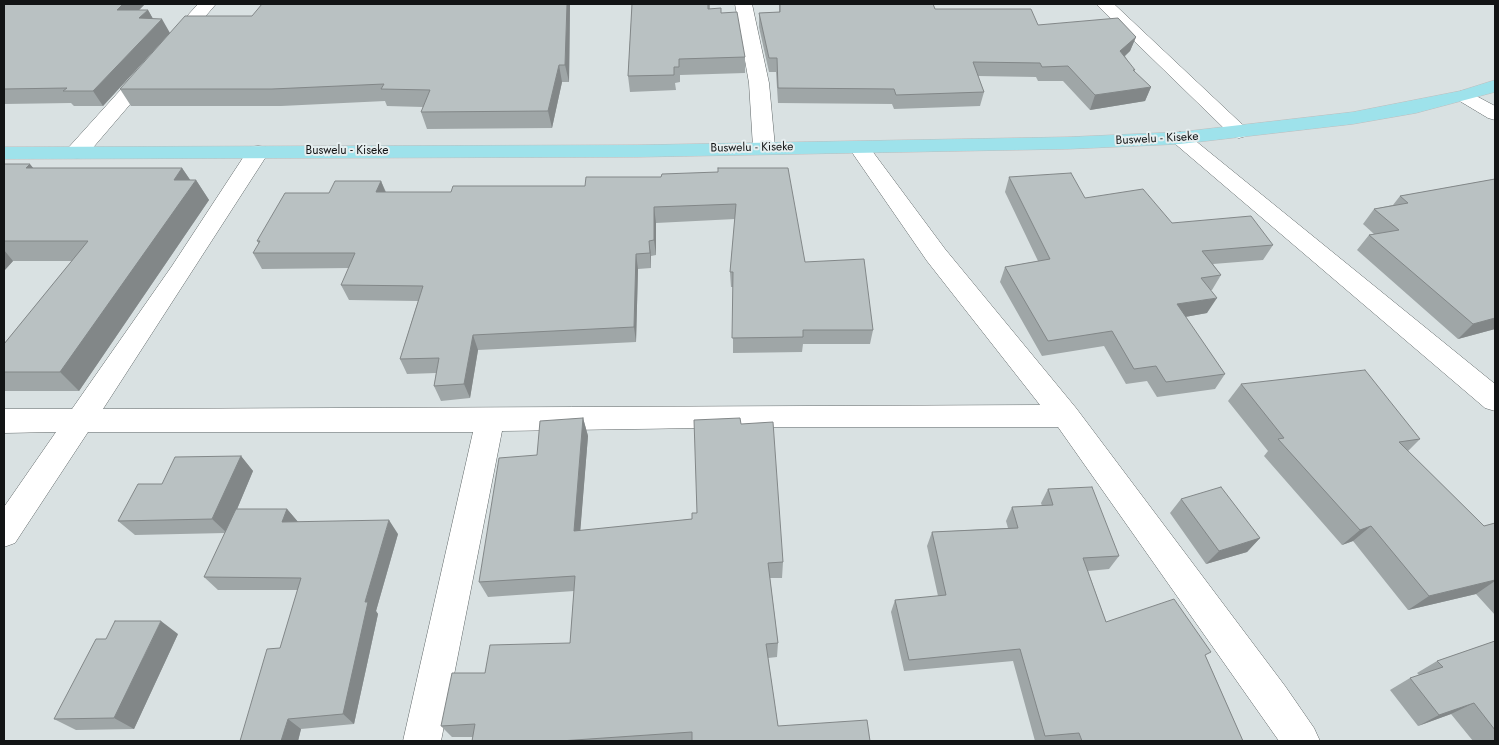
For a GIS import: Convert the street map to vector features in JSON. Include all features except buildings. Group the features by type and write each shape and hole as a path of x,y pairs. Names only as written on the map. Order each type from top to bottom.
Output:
{"main road":[{"name":"Buswelu - Kiseke","path":"4,153 638,151 764,147 860,148 1180,138 1353,118 1465,96 1495,86"}],"street":[{"path":"77,152 207,4"},
{"path":"743,4 759,83 764,147"},
{"path":"1104,4 1239,132"},
{"path":"1465,96 1495,114"},
{"path":"1180,138 1495,400"},
{"path":"860,148 936,255 1066,416 1272,699 1300,741"},
{"path":"4,533 81,421 258,152"},
{"path":"1469,377 1495,370"},
{"path":"4,421 1066,416"},
{"path":"422,741 490,420"}]}
